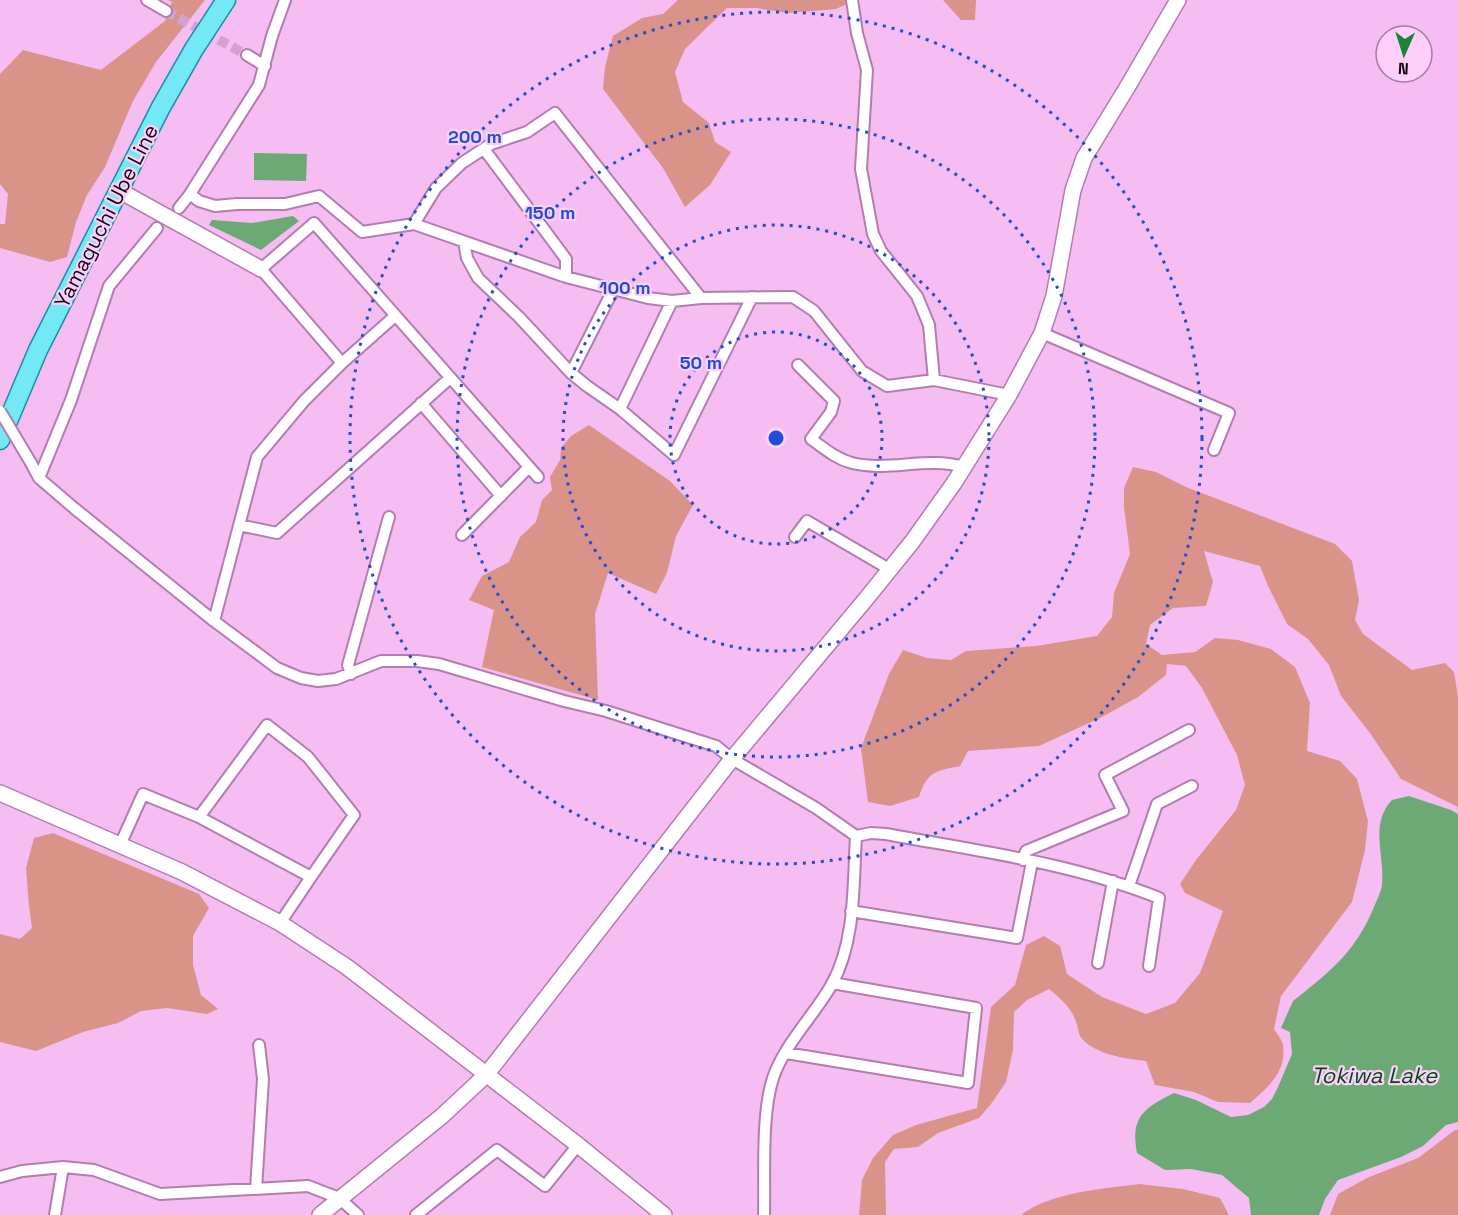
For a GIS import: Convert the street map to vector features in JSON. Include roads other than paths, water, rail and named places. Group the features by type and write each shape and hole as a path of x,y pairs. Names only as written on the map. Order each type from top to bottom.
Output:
{"main road":[{"name":"Yamaguchi Ube Line","path":"0,440 38,350 166,98 226,0"}],"street":[{"path":"147,0 166,11"},
{"path":"179,208 259,85 272,36 285,0"},
{"path":"852,0 857,33 867,70 861,169 873,234 881,251 917,296 929,325 934,380"},
{"path":"320,1215 442,1116 486,1075 732,759 918,533 964,467 1009,394 1042,333 1054,296 1074,190 1084,158 1178,0"},
{"path":"247,56 264,66"},
{"path":"414,224 436,188 462,164 491,144 527,132 555,112 701,298"},
{"path":"484,148 566,259 566,277"},
{"path":"120,191 261,269 342,363"},
{"path":"190,194 200,201 215,206 285,204 319,196 362,232 414,224 566,277 648,298 672,301 701,298 793,297 814,311 862,371 887,386 934,380 1009,394"},
{"path":"261,269 314,223 538,477"},
{"path":"39,478 71,400 109,286 157,228"},
{"path":"464,242 467,258 478,278 519,317 571,373 620,409 674,455 752,297"},
{"path":"571,373 613,290"},
{"path":"620,409 672,301"},
{"path":"214,621 257,457 304,401 342,363 395,316"},
{"path":"1042,333 1230,413 1214,450"},
{"path":"798,366 834,401 831,412 811,439 834,456 852,463 877,465 939,462 964,467"},
{"path":"239,525 277,533 450,378"},
{"path":"421,403 501,496"},
{"path":"0,411 39,478 214,621 277,668 301,678 318,681 336,680 381,662 417,661 439,664 606,711 716,746 732,759 816,808 856,836 871,833 886,834 1073,869 1129,886 1159,898 1149,966"},
{"path":"462,535 529,467"},
{"path":"351,674 348,665 389,517"},
{"path":"795,537 807,521 890,569"},
{"path":"199,817 267,725 308,757 354,815 280,923"},
{"path":"851,911 1017,938 1028,861 1026,851 1123,811 1106,775 1189,730"},
{"path":"1129,886 1157,804 1192,786"},
{"path":"0,793 192,877 280,923 347,967 578,1145 664,1215"},
{"path":"120,844 143,794 199,817 311,877"},
{"path":"764,1215 767,1107 774,1077 786,1053 832,983 847,938 856,836"},
{"path":"1098,963 1113,881"},
{"path":"786,1053 968,1083 976,1008 832,983"},
{"path":"256,1189 263,1079 259,1045"},
{"path":"416,1215 497,1150 544,1186 578,1145"},
{"path":"55,1215 63,1167"},
{"path":"0,1176 22,1171 63,1167 93,1170 160,1194 308,1186 339,1198 358,1215"}],"water":[{"path":"254,153 307,154 306,181 254,180"},
{"path":"293,216 299,221 261,250 209,225 212,220 252,223"},
{"name":"Tokiwa Lake","path":"1409,796 1458,814 1458,1122 1446,1125 1423,1146 1401,1157 1338,1180 1325,1199 1319,1215 1251,1215 1249,1198 1222,1175 1191,1169 1165,1170 1137,1153 1136,1131 1142,1115 1147,1109 1174,1093 1196,1100 1231,1117 1248,1115 1264,1107 1272,1099 1292,1054 1290,1032 1281,1028 1293,1001 1341,960 1367,922 1382,885 1381,819 1392,800"}],"tunnel":[{"path":"166,11 247,55"}]}
